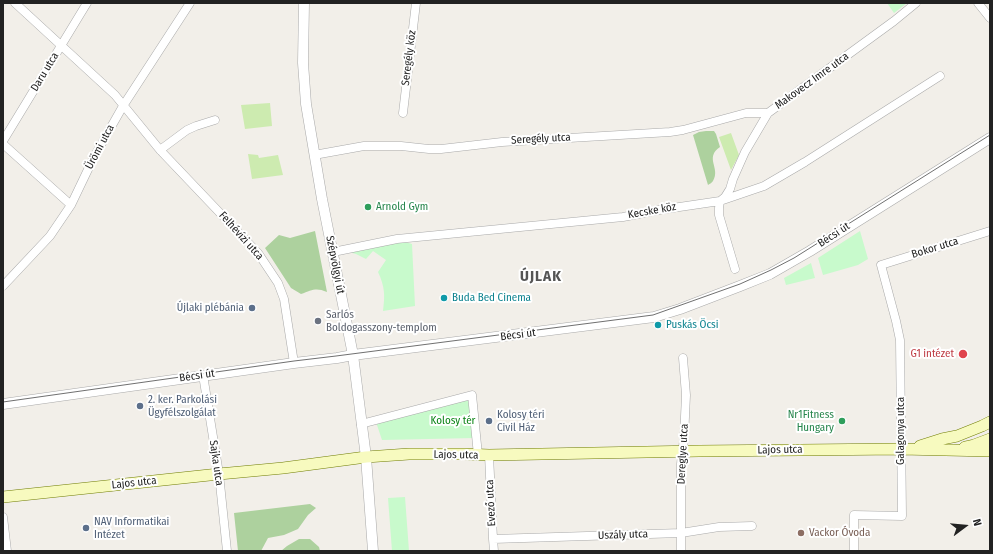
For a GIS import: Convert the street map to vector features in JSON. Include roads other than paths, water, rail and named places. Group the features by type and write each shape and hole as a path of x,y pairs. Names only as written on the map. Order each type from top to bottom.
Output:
{"main road":[{"name":"Lajos utca","path":"907,449 957,436 990,422"},
{"path":"947,450 974,445 990,439"},
{"name":"Lajos utca","path":"3,497 283,468 366,457 409,454 484,455 907,449 990,451"}],"street":[{"name":"Felhévízi utca","path":"15,3 115,95 160,150 258,253 278,283 284,299 294,363"},
{"name":"Daru utca","path":"3,141 87,3"},
{"name":"Ürömi utca","path":"3,286 50,236 71,205 94,157 123,106 190,3"},
{"name":"Szépvölgyi út","path":"304,3 303,63 306,104 314,155 352,356 366,457 373,551"},
{"name":"Seregély köz","path":"403,113 416,3"},
{"name":"Makovecz Imre utca","path":"720,201 730,189 745,152 768,113 916,3"},
{"path":"978,3 990,18"},
{"name":"Kecske köz","path":"333,252 397,240 623,217 720,201 764,186 805,162 940,76"},
{"name":"Seregély utca","path":"314,155 364,146 402,146 429,149 502,142 670,132 683,130 746,113 768,113"},
{"path":"160,150 187,130 215,120"},
{"name":"Bécsi út","path":"3,404 203,375 654,317 680,309 770,274 810,251 990,138"},
{"path":"3,144 71,205"},
{"path":"720,201 719,216 735,269"},
{"name":"Bokor utca","path":"881,265 990,231"},
{"name":"Galagonya utca","path":"854,551 854,515 902,516 907,449 900,340 881,265"},
{"name":"Dereglye utca","path":"681,551 681,464 686,396 683,358"},
{"name":"Sajka utca","path":"203,375 219,474 227,551"},
{"path":"361,424 472,395 484,455"},
{"name":"Evező utca","path":"484,455 494,551"},
{"path":"3,517 7,551"},
{"name":"Uszály utca","path":"493,539 681,533 719,527 752,526"}],"tram line":[{"path":"3,402 294,361 653,315 740,284 794,258 990,135"}],"place":[{"name":"Arnold Gym","path":"368,207"},
{"name":"Buda Bed Cinema","path":"444,298"},
{"name":"Újlaki plébánia","path":"252,308"},
{"name":"Sarlós Boldogasszony-templom","path":"318,321"},
{"name":"Puskás Öcsi","path":"658,325"},
{"name":"G1 intézet","path":"963,354"},
{"name":"2. ker. Parkolási Ügyfélszolgálat","path":"140,406"},
{"name":"Kolosy téri Civil Ház","path":"489,421"},
{"name":"Nr1Fitness Hungary","path":"842,421"},
{"name":"NAV Informatikai Intézet","path":"86,528"},
{"name":"Vackor Óvoda","path":"801,533"}],"district":[{"name":"ÚJLAK","path":"541,277"}],"park label":[{"name":"Kolosy tér","path":"453,421"}]}
